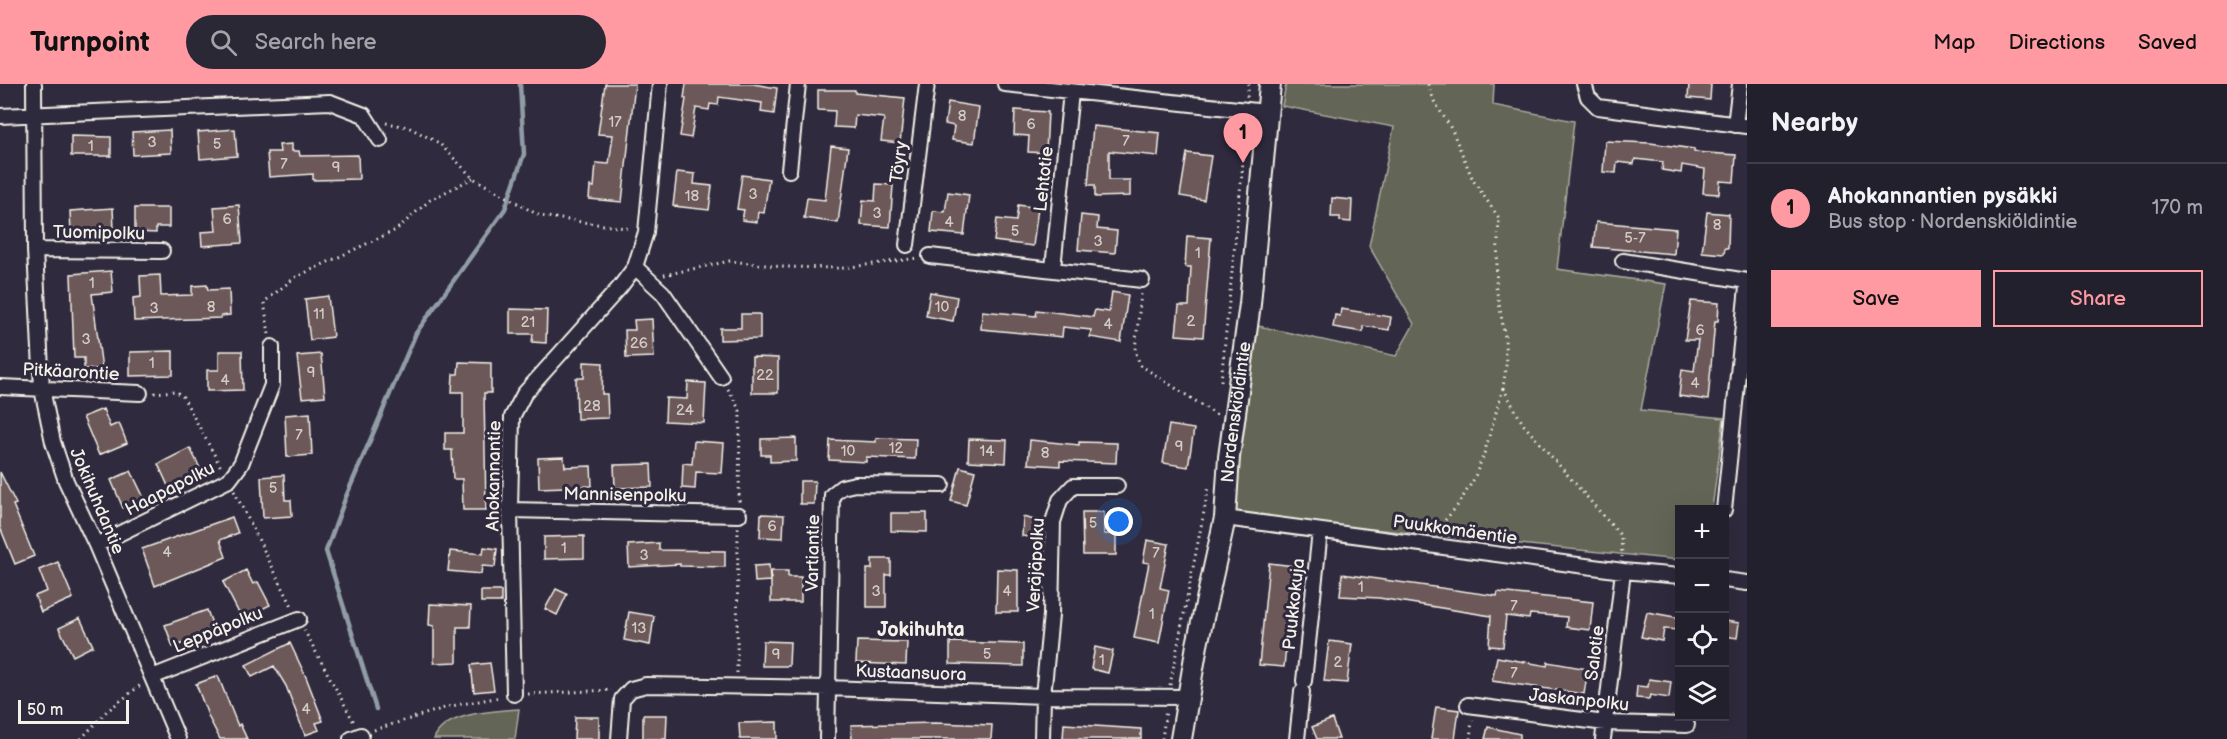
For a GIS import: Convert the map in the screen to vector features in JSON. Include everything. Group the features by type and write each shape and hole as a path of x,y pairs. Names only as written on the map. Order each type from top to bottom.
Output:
{"main road":[{"name":"Nordenskiöldintie","path":"1181,739 1190,697 1197,645 1226,518 1229,457 1250,304 1270,84"}],"street":[{"name":"Jokihuhdantie","path":"34,84 35,250 42,389 53,442 66,481 96,545 149,679 178,739"},
{"name":"Ahokannantie","path":"514,694 510,510 512,417 524,394 620,287 635,267 646,232 660,84"},
{"path":"789,170 798,84"},
{"name":"Töyry","path":"907,245 927,84"},
{"path":"1005,84 1071,92 1108,90 1266,112"},
{"path":"1586,91 1598,107 1741,126 1740,84"},
{"name":"Lehtotie","path":"1053,268 1071,92"},
{"path":"0,116 330,102 364,115 380,141"},
{"name":"Tuomipolku","path":"35,250 162,252"},
{"path":"930,256 1053,268 1142,280"},
{"path":"1623,261 1747,281"},
{"path":"635,267 663,293 721,377"},
{"path":"1725,505 1747,287"},
{"name":"Haapapolku","path":"96,545 229,480 241,464 272,386 272,347"},
{"name":"Pitkäarontie","path":"0,387 140,393"},
{"name":"Vartiantie","path":"828,688 832,495 842,487 855,484 942,484"},
{"name":"Veräjäpolku","path":"1042,739 1043,696 1052,615 1053,522 1060,500 1073,486 1117,486"},
{"name":"Mannisenpolku","path":"510,510 739,515"},
{"name":"Puukkomäentie","path":"1226,518 1623,571 1675,576"},
{"name":"Puukkokuja","path":"1297,739 1320,531"},
{"name":"Salotie","path":"1603,739 1623,571"},
{"path":"1729,581 1747,583"},
{"name":"Leppäpolku","path":"149,679 299,619"},
{"name":"Kustaansuora","path":"619,739 622,699 631,690 646,685 828,688 1043,696 1190,697"},
{"path":"827,739 828,688"},
{"name":"Jaskanpolku","path":"1471,706 1605,723 1687,725"}],"path":[{"path":"1220,388 1249,84"},
{"path":"1422,544 1443,526 1474,479 1484,454 1503,388 1506,366 1505,337 1496,287 1499,218 1473,180 1452,130 1434,101 1428,84"},
{"path":"367,120 408,127 439,143 473,178 540,216 646,232"},
{"path":"272,347 264,302 294,278 396,230 430,201 473,178"},
{"path":"651,280 675,271 730,261 783,267 843,268 930,256"},
{"path":"1142,280 1135,350 1140,365 1217,415"},
{"path":"1503,388 1523,424 1621,536 1623,571"},
{"path":"140,393 175,391 183,397 229,480 356,737"},
{"path":"1216,425 1218,406"},
{"path":"1162,739 1210,479"},
{"path":"81,739 106,712 149,679"},
{"path":"1470,739 1471,706"},
{"path":"374,730 397,721"}],"green space":[{"path":"1286,84 1494,84 1493,105 1574,121 1557,269 1666,284 1641,410 1724,418 1713,505 1675,505 1675,560 1232,515 1258,326 1396,356 1414,324 1369,246 1394,127 1282,106"},
{"path":"519,709 515,739 434,739 448,723 459,718 484,712"}],"building":[{"path":"605,84 635,84 622,202 589,199 590,186 594,187 596,163 609,164 613,135 598,134"},
{"path":"686,84 753,84 777,88 774,114 761,112 762,103 719,97 718,105 710,104 709,110 696,108 691,138 680,136"},
{"path":"1689,84 1711,84 1710,100 1688,98"},
{"path":"818,90 855,90 855,93 905,98 900,143 881,141 884,118 855,115 854,128 834,127 835,111 818,110"},
{"path":"948,102 979,107 974,143 952,140 954,126 945,124"},
{"path":"1015,110 1048,112 1046,153 1028,152 1029,136 1014,135"},
{"path":"1093,126 1160,133 1158,156 1109,151 1109,180 1130,180 1130,196 1095,197 1095,185 1088,185"},
{"path":"235,129 237,156 200,159 198,132"},
{"path":"170,130 171,153 133,155 132,132"},
{"path":"71,136 111,137 111,156 71,156"},
{"path":"1605,141 1650,143 1694,149 1694,152 1736,155 1734,182 1720,181 1719,194 1703,193 1705,169 1682,165 1681,173 1662,170 1663,162 1635,159 1634,164 1617,162 1616,173 1603,172"},
{"path":"292,144 292,151 299,151 300,156 358,155 359,179 313,180 313,174 269,177 267,152 280,152 279,145"},
{"path":"831,146 848,148 838,223 804,218 807,198 825,200"},
{"path":"1187,153 1211,156 1204,200 1180,196"},
{"path":"677,172 695,174 694,184 712,186 709,210 673,206"},
{"path":"742,175 769,179 764,213 758,212 757,222 742,220 744,210 737,209"},
{"path":"876,184 893,185 890,227 861,225 863,200 875,201"},
{"path":"948,192 969,195 964,235 931,232 933,211 945,212"},
{"path":"1332,198 1352,200 1351,222 1340,221 1340,217 1331,217"},
{"path":"239,205 242,243 202,246 201,232 216,231 214,207"},
{"path":"1018,205 1038,208 1033,246 994,241 997,219 1016,221"},
{"path":"113,208 114,230 71,233 70,211"},
{"path":"135,208 169,208 169,227 156,227 156,233 135,232"},
{"path":"1707,212 1729,214 1728,248 1725,248 1724,254 1702,252"},
{"path":"1081,215 1098,217 1097,229 1117,231 1115,253 1078,250"},
{"path":"1596,222 1676,229 1674,254 1593,247"},
{"path":"1187,236 1211,238 1203,337 1176,335 1179,306 1189,306 1191,267 1185,267"},
{"path":"111,271 113,292 92,294 102,369 84,369 84,358 74,358 71,274"},
{"path":"160,275 161,296 192,295 192,286 207,285 208,290 229,289 230,315 221,316 221,318 134,321 133,298 141,297 140,276"},
{"path":"930,292 957,297 953,321 926,316"},
{"path":"1112,292 1128,295 1121,342 1090,337 1091,330 1063,327 1062,337 981,329 982,311 1036,316 1037,310 1093,317 1095,310 1109,312"},
{"path":"328,296 333,337 310,340 305,299"},
{"path":"1691,301 1719,303 1718,321 1715,321 1708,400 1679,396 1682,369 1694,371 1698,340 1685,340"},
{"path":"510,309 547,310 546,343 532,342 533,334 510,334"},
{"path":"1341,309 1391,317 1389,330 1363,326 1363,332 1333,327 1335,315 1340,316"},
{"path":"741,314 760,314 760,339 720,340 720,328 741,328"},
{"path":"652,319 654,357 626,358 625,330 635,330 634,320"},
{"path":"173,351 173,375 130,376 130,352"},
{"path":"219,351 242,351 243,390 207,391 207,370 219,370"},
{"path":"321,354 325,396 302,398 297,356"},
{"path":"752,357 778,358 778,393 752,393"},
{"path":"459,362 491,363 491,393 484,393 486,510 463,510 462,479 453,479 452,450 445,450 445,433 463,433 463,392 452,392 453,374 458,374"},
{"path":"584,362 603,363 602,394 607,394 608,418 577,419 576,378 584,378"},
{"path":"688,382 706,383 704,423 665,421 666,398 687,399"},
{"path":"103,409 110,427 119,423 127,443 99,455 83,417"},
{"path":"310,413 312,455 287,457 285,415"},
{"path":"1169,425 1194,429 1188,467 1163,463"},
{"path":"796,438 796,461 770,462 770,455 761,455 761,439"},
{"path":"876,438 916,439 915,459 866,457 866,462 829,460 830,440 876,442"},
{"path":"969,439 1007,440 1006,463 968,461"},
{"path":"1030,440 1079,445 1079,442 1117,443 1116,463 1060,461 1060,466 1028,464"},
{"path":"694,441 724,443 722,473 696,472 695,489 682,488 683,463 692,464"},
{"path":"190,448 200,468 193,471 196,476 169,488 158,464"},
{"path":"564,457 565,467 591,466 592,486 539,488 538,458"},
{"path":"651,464 652,487 615,488 614,465"},
{"path":"960,467 975,471 966,505 951,501"},
{"path":"131,471 144,498 123,508 111,480"},
{"path":"0,472 16,504 13,505 34,556 15,564 0,527"},
{"path":"284,475 285,500 291,500 292,516 263,518 261,477"},
{"path":"800,481 815,481 814,504 800,504"},
{"path":"1082,512 1104,512 1104,534 1116,534 1116,555 1083,555"},
{"path":"891,513 927,513 927,532 891,531"},
{"path":"761,514 784,515 783,538 760,537"},
{"path":"232,517 238,533 220,540 226,557 155,586 142,549"},
{"path":"1023,517 1042,522 1038,539 1022,536"},
{"path":"584,536 584,558 544,559 544,537"},
{"path":"1147,540 1169,544 1160,588 1169,590 1159,643 1134,638 1149,563 1143,562"},
{"path":"659,543 659,550 725,551 725,567 680,566 680,564 629,567 628,545"},
{"path":"484,547 497,549 495,567 482,566 481,574 448,571 450,551 483,554"},
{"path":"872,559 891,559 891,575 886,575 886,607 867,607 867,569 872,569"},
{"path":"58,562 73,598 41,612 35,596 47,591 39,570"},
{"path":"1269,563 1294,566 1284,667 1259,665"},
{"path":"769,565 770,581 755,582 754,566"},
{"path":"997,569 1018,570 1018,612 996,612"},
{"path":"246,570 253,584 258,582 270,605 242,619 223,582"},
{"path":"771,571 788,571 788,577 801,577 801,602 771,602"},
{"path":"1342,574 1497,596 1498,592 1593,602 1590,630 1566,627 1567,617 1530,614 1529,619 1506,616 1503,647 1489,646 1491,616 1379,598 1340,596"},
{"path":"556,589 567,594 557,615 545,609"},
{"path":"481,591 501,591 501,602 481,602"},
{"path":"430,604 471,606 470,627 457,627 457,662 434,663 434,626 429,625"},
{"path":"207,610 215,632 173,647 165,625"},
{"path":"629,612 654,616 650,645 624,640"},
{"path":"1647,612 1675,617 1675,630 1664,629 1662,641 1641,637"},
{"path":"80,618 93,646 73,656 59,628"},
{"path":"1729,622 1739,623 1737,638 1729,637"},
{"path":"763,641 790,642 789,666 762,666"},
{"path":"857,641 907,642 906,665 856,663"},
{"path":"1329,641 1352,644 1347,683 1324,681"},
{"path":"950,642 1023,644 1023,666 950,664"},
{"path":"290,643 323,721 316,723 319,730 305,735 286,686 274,666 252,677 246,665"},
{"path":"1095,647 1113,651 1108,673 1091,669"},
{"path":"1497,657 1547,666 1548,662 1588,669 1584,694 1492,681"},
{"path":"490,663 494,690 474,692 471,665"},
{"path":"218,676 238,726 240,724 247,739 220,739 209,718 196,684"},
{"path":"1649,679 1671,682 1669,698 1650,695 1649,699 1636,698 1637,686 1648,687"},
{"path":"1436,707 1459,710 1455,739 1431,739"},
{"path":"643,715 667,715 666,739 643,739"},
{"path":"575,717 599,717 599,739 574,739"},
{"path":"1332,719 1339,739 1317,739 1312,727"},
{"path":"777,722 777,739 740,739 739,723"},
{"path":"935,723 992,725 991,739 852,739 851,725"},
{"path":"1064,724 1141,729 1141,739 1063,739"},
{"path":"1488,727 1520,734 1520,739 1485,739"}],"waterway":[{"path":"376,709 326,551 345,499 416,333 505,209 524,154 520,84"}],"place":[{"name":"Ahokannantien pysäkki","path":"1243,163"}],"district":[{"name":"Jokihuhta","path":"921,630"}]}
